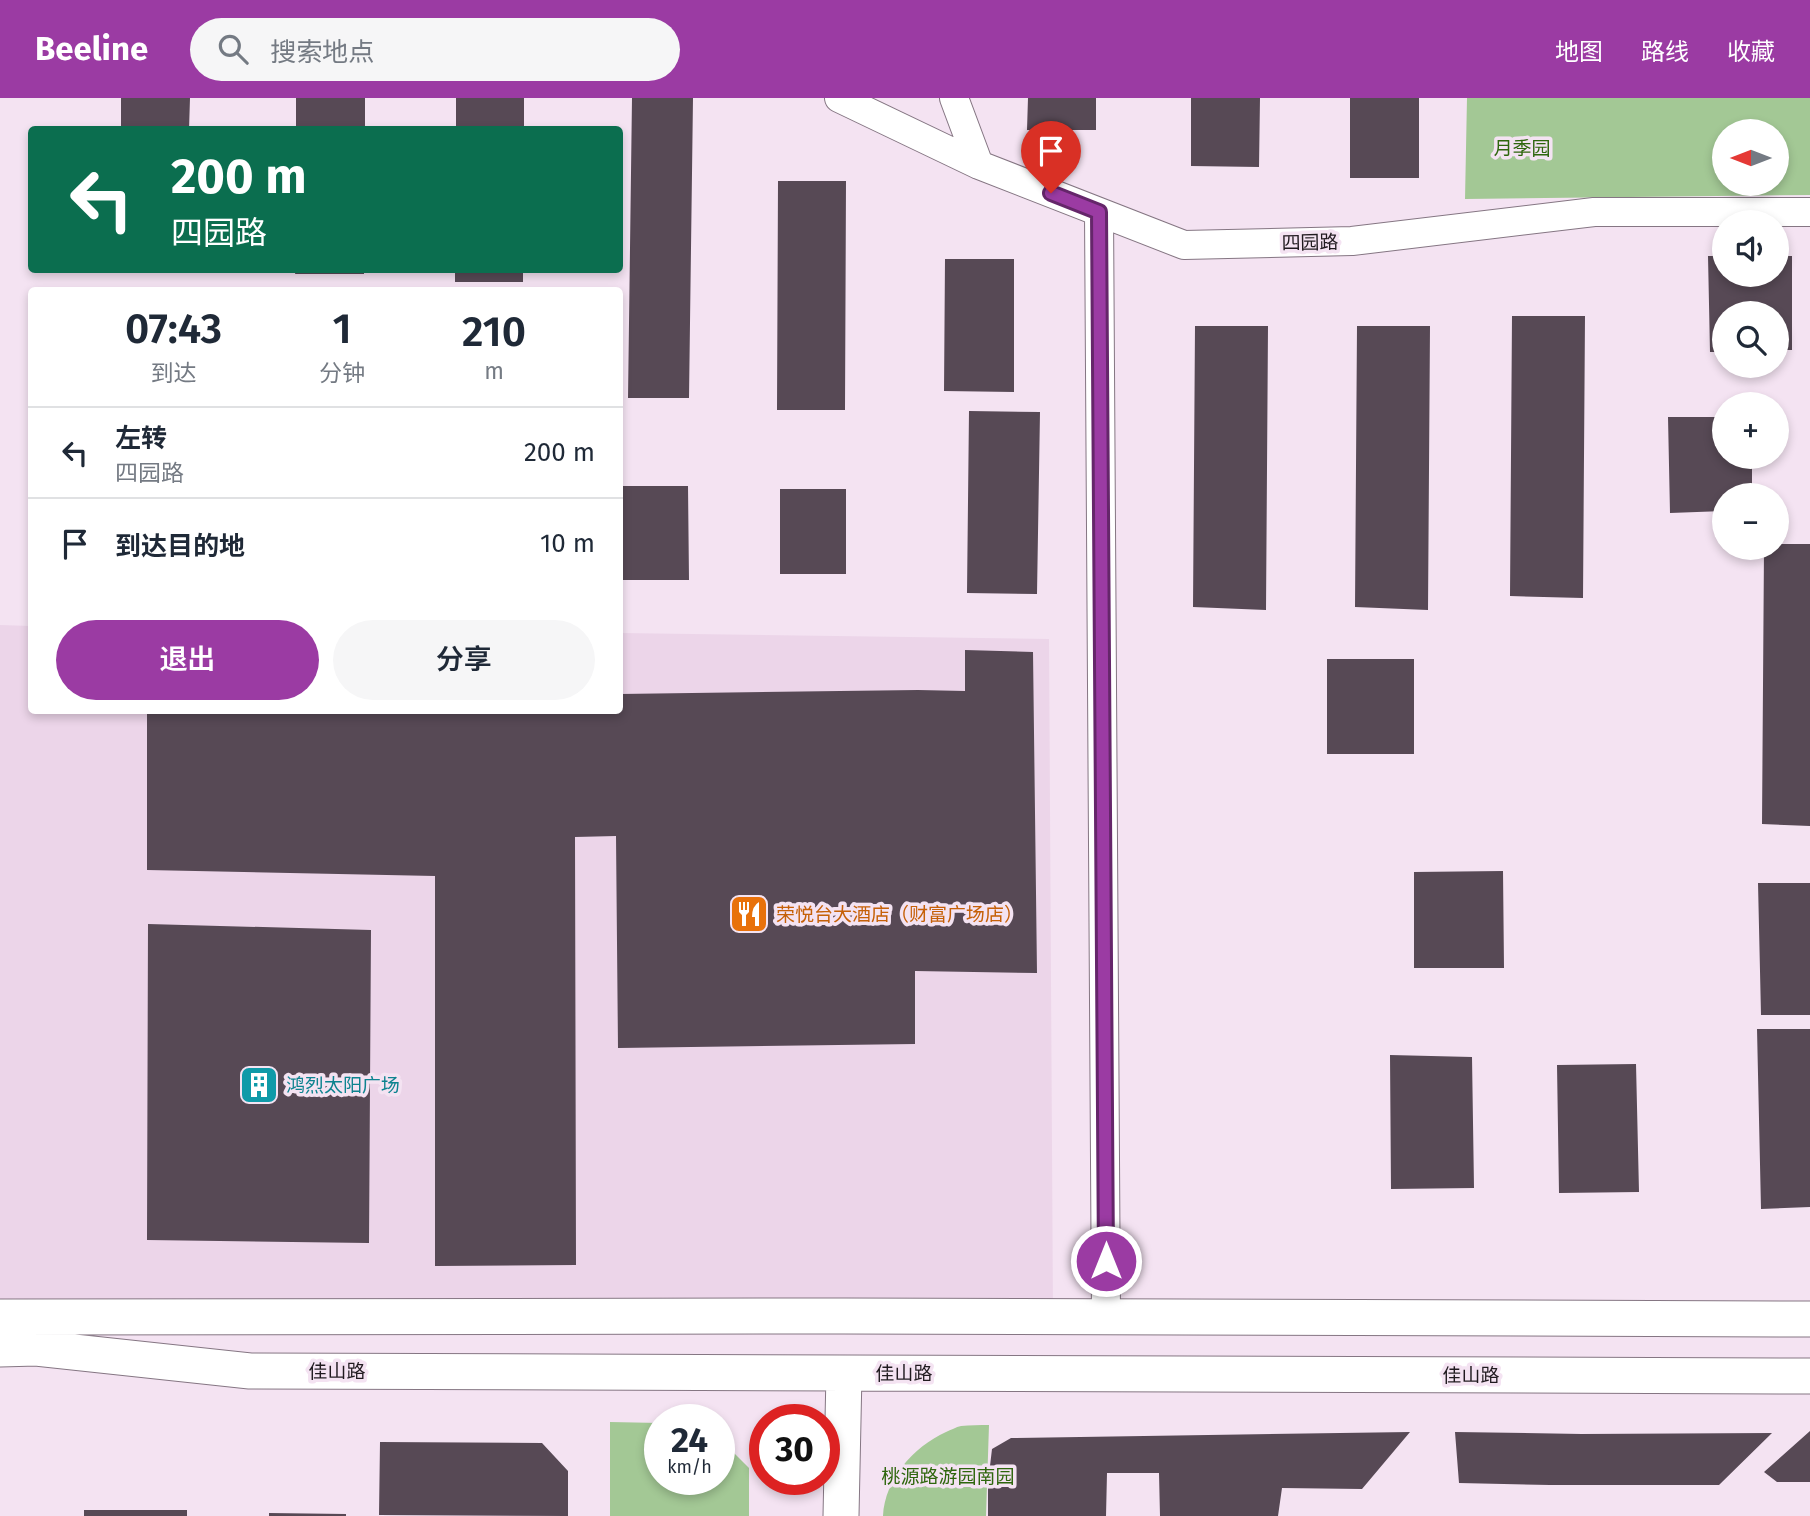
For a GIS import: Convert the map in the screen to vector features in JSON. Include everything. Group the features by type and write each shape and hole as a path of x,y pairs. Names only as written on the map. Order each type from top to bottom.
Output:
{"street":[{"name":"四园路","path":"839,98 979,165 1184,245 1352,241 1594,212 1810,212"},
{"path":"954,98 979,165"},
{"path":"1099,212 1106,1317"},
{"path":"0,1317 1810,1319"},
{"path":"0,1323 36,1348"},
{"name":"佳山路","path":"0,1349 36,1348 250,1371 1810,1376"},
{"path":"841,1516 844,1373"}],"shaded area":[{"path":"0,625 28,626 28,714 623,714 623,633 1049,639 1053,1316 0,1317"}],"green space":[{"name":"月季园","path":"1467,98 1810,98 1810,195 1789,195 1789,119 1712,119 1712,196 1724,196 1465,199"},
{"path":"610,1422 644,1423 644,1495 735,1495 735,1454 749,1468 749,1516 610,1516"},
{"name":"桃源路游园南园","path":"989,1425 986,1516 883,1516 889,1489 912,1455 934,1438 959,1426"}],"building":[{"path":"121,98 190,98 189,126 121,126"},
{"path":"296,98 365,98 365,126 296,126"},
{"path":"456,98 524,98 524,126 456,126"},
{"path":"632,98 693,98 689,398 628,398"},
{"path":"1028,98 1096,98 1096,130 1027,130"},
{"path":"1191,98 1260,98 1259,167 1191,166"},
{"path":"1350,98 1419,98 1419,178 1350,178"},
{"path":"778,181 846,181 845,410 777,410"},
{"path":"1708,256 1712,256 1712,287 1789,287 1789,256 1792,256 1792,350 1789,350 1789,301 1712,301 1710,352"},
{"path":"945,259 1014,259 1014,392 944,391"},
{"path":"295,273 364,273 364,274"},
{"path":"455,273 523,273 523,282 455,282"},
{"path":"1512,316 1585,316 1583,598 1510,596"},
{"path":"1195,326 1268,326 1266,610 1193,607"},
{"path":"1357,326 1430,326 1428,610 1355,607"},
{"path":"969,411 1040,412 1037,594 967,593"},
{"path":"1668,417 1712,417 1712,469 1752,469 1752,483 1712,483 1712,511 1670,513"},
{"path":"623,486 688,486 689,580 623,580"},
{"path":"780,489 846,489 846,574 780,574"},
{"path":"1789,544 1810,544 1810,826 1762,824 1764,560 1789,560"},
{"path":"965,650 1033,652 1037,973 915,971 915,1044 618,1048 616,836 575,837 576,1265 435,1266 435,876 147,870 147,714 623,714 623,694 965,691"},
{"path":"1327,659 1414,659 1414,754 1327,754"},
{"path":"1503,871 1504,968 1414,968 1414,872"},
{"path":"1758,883 1810,883 1810,1015 1761,1015"},
{"name":"鸿烈太阳广场","path":"148,924 371,930 369,1243 147,1240"},
{"path":"1757,1029 1810,1029 1810,1207 1761,1209"},
{"path":"1390,1055 1472,1057 1474,1188 1391,1189"},
{"path":"1636,1064 1639,1192 1559,1193 1557,1065"},
{"path":"1810,1431 1810,1482 1777,1482 1764,1472"},
{"path":"1410,1432 1362,1489 1282,1488 1278,1516 1160,1516 1159,1473 1107,1473 1106,1516 988,1516 992,1449 1011,1438"},
{"path":"1455,1432 1772,1433 1719,1485 1550,1485 1459,1483"},
{"path":"380,1442 542,1443 568,1471 568,1516 379,1515"},
{"path":"84,1510 187,1510 187,1516 84,1516"},
{"path":"269,1513 346,1514 346,1516 269,1516"}],"place":[{"name":"荣悦台大酒店（财富广场店）","path":"749,914"},
{"name":"鸿烈太阳广场","path":"259,1085"}],"route":[{"path":"1051,193 1099,212 1106,1261"}]}
